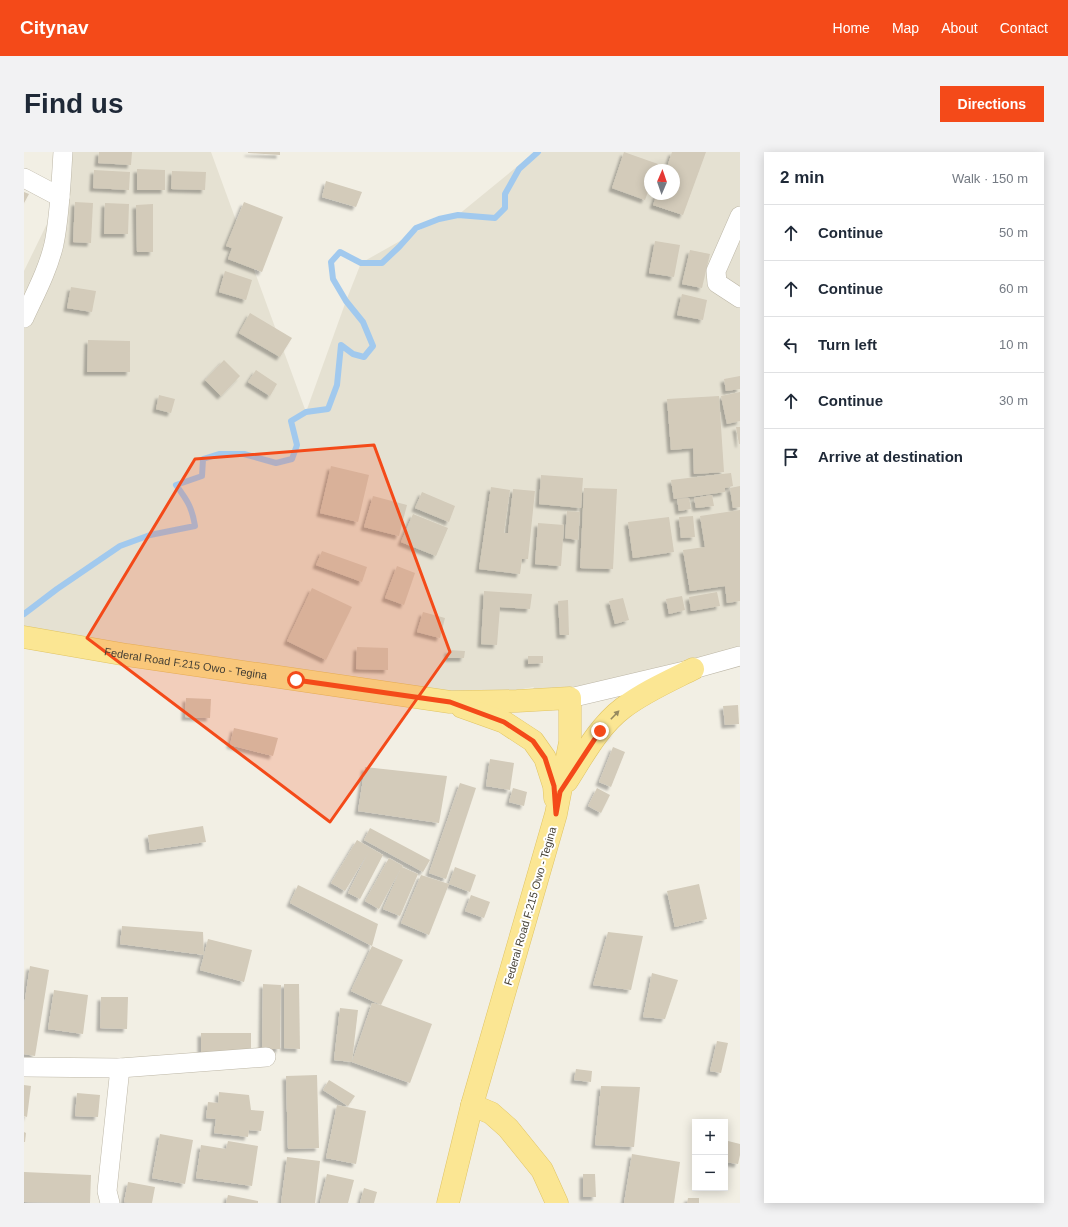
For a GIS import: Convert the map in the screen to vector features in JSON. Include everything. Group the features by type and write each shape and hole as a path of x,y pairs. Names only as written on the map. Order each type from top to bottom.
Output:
{"main road":[{"name":"Federal Road F.215 Owo - Tegina","path":"24,637 127,655 450,702 517,702 570,698 570,742 556,814 472,1105 448,1203"},
{"path":"560,792 600,731 622,708 648,692 693,669"},
{"path":"450,702 504,722 533,741 545,758 554,786 556,814"},
{"path":"472,1105 491,1113 508,1128 542,1170 557,1203"}],"street":[{"path":"24,318 42,280 54,245 60,197 63,152"},
{"path":"24,178 60,197"},
{"path":"740,216 716,271 717,283 740,298"},
{"path":"570,698 693,669 740,656"},
{"path":"24,1067 120,1068 266,1057"},
{"path":"110,1203 107,1191 120,1068"}],"highlighted area":[{"path":"374,445 450,652 330,822 87,638 195,459"}],"shaded area":[{"path":"54,152 211,152 306,412 361,263 439,219 458,215 535,152 740,152 740,651 523,706 534,687 454,701 24,635 24,271 60,197"}],"building":[{"path":"99,152 132,152 131,165 98,163"},
{"path":"280,152 280,155 248,153"},
{"path":"624,152 658,164 644,164 644,200 612,188"},
{"path":"672,152 706,152 683,215 653,205 655,200 680,200 680,164 668,164"},
{"path":"137,169 165,170 165,190 137,190"},
{"path":"94,170 130,172 129,190 93,188"},
{"path":"172,171 206,172 205,190 171,189"},
{"path":"326,181 362,192 356,207 322,197"},
{"path":"24,192 29,194 24,203"},
{"path":"75,202 93,203 91,243 73,242"},
{"path":"244,202 283,217 262,272 228,259 232,248 226,246"},
{"path":"105,203 129,204 128,234 104,234"},
{"path":"153,204 153,252 137,252 136,205"},
{"path":"655,241 680,245 674,277 649,273"},
{"path":"690,250 710,254 702,288 682,284"},
{"path":"225,271 252,280 246,300 219,292"},
{"path":"71,287 96,291 92,312 67,308"},
{"path":"682,294 707,300 703,320 677,315"},
{"path":"250,313 292,338 280,357 239,333"},
{"path":"88,340 130,341 130,372 87,372"},
{"path":"224,360 240,376 221,396 205,380"},
{"path":"256,370 277,384 270,396 248,382"},
{"path":"740,376 740,389 726,391 724,379"},
{"path":"740,392 740,421 727,424 721,396"},
{"path":"159,395 175,399 171,413 156,409"},
{"path":"719,396 724,472 694,474 693,448 671,450 667,399"},
{"path":"736,427 740,427 740,444 739,444"},
{"path":"331,466 369,475 358,522 320,513"},
{"path":"731,473 733,486 725,488 725,492 674,499 671,480"},
{"path":"541,475 583,478 581,508 539,504"},
{"path":"740,486 740,507 733,508 730,488"},
{"path":"491,487 510,490 504,533 508,533 513,489 535,491 528,559 522,559 520,574 479,569"},
{"path":"584,488 617,489 613,569 580,568"},
{"path":"422,492 455,506 449,522 415,508"},
{"path":"712,495 714,506 696,508 694,498"},
{"path":"373,496 407,505 399,536 364,527"},
{"path":"689,498 691,509 679,511 677,499"},
{"path":"740,510 740,601 727,603 725,586 690,591 683,550 705,547 700,516"},
{"path":"567,511 580,512 578,540 565,538"},
{"path":"413,514 448,528 436,556 401,542"},
{"path":"693,516 695,537 681,538 679,517"},
{"path":"669,517 674,552 633,558 628,522"},
{"path":"538,523 564,525 561,566 535,564"},
{"path":"322,551 367,567 362,582 316,565"},
{"path":"397,566 415,573 404,605 385,598"},
{"path":"312,588 352,607 326,660 287,641"},
{"path":"484,591 532,594 530,609 500,607 497,645 481,644"},
{"path":"717,592 720,606 691,611 689,597"},
{"path":"682,596 685,610 669,614 666,599"},
{"path":"623,598 629,620 615,624 609,601"},
{"path":"568,600 569,635 560,635 558,601"},
{"path":"423,612 445,618 440,638 417,632"},
{"path":"357,647 388,648 388,670 356,669"},
{"path":"448,650 465,651 464,658 448,658"},
{"path":"528,656 543,656 543,663 528,664"},
{"path":"186,698 211,699 210,718 185,717"},
{"path":"738,705 739,724 725,725 723,706"},
{"path":"234,728 278,738 273,756 230,745"},
{"path":"613,747 625,752 611,787 599,782"},
{"path":"490,759 514,763 510,790 486,786"},
{"path":"365,767 447,776 439,823 358,811"},
{"path":"460,783 476,788 446,879 429,873"},
{"path":"513,788 527,792 524,806 509,802"},
{"path":"597,788 610,795 601,813 588,806"},
{"path":"203,826 206,842 150,850 148,835"},
{"path":"370,828 430,860 423,872 364,840"},
{"path":"357,840 383,855 360,899 348,893 368,853 345,891 331,883"},
{"path":"389,858 403,866 402,867 418,874 400,916 383,909 400,870 379,909 365,901"},
{"path":"455,867 476,875 470,892 449,884"},
{"path":"421,875 449,884 429,935 401,923"},
{"path":"699,884 707,919 675,927 667,891"},
{"path":"298,885 378,924 372,946 290,903"},
{"path":"471,895 490,902 484,918 465,911"},
{"path":"122,926 203,932 204,955 120,944"},
{"path":"608,932 643,936 631,990 593,985"},
{"path":"208,939 252,950 244,982 200,970"},
{"path":"372,946 403,960 381,1005 351,991"},
{"path":"30,966 49,970 35,1056 24,1054 24,1006"},
{"path":"652,973 678,980 665,1019 643,1017"},
{"path":"263,984 281,985 280,1049 262,1049"},
{"path":"284,984 299,984 300,1049 284,1048"},
{"path":"54,990 88,995 83,1034 48,1029"},
{"path":"101,997 128,997 127,1029 100,1028"},
{"path":"372,1003 432,1024 410,1083 352,1062"},
{"path":"340,1008 358,1010 352,1062 334,1060"},
{"path":"201,1033 251,1033 251,1056 201,1056"},
{"path":"717,1041 728,1043 721,1073 710,1071"},
{"path":"576,1069 592,1071 591,1082 574,1080"},
{"path":"317,1075 319,1148 288,1149 286,1076"},
{"path":"329,1080 355,1096 348,1106 323,1090"},
{"path":"24,1085 31,1086 27,1117 24,1116"},
{"path":"601,1086 640,1087 634,1147 595,1145"},
{"path":"219,1092 249,1095 251,1110 264,1111 261,1131 249,1130 248,1137 214,1133 216,1119 206,1118 208,1102 218,1103"},
{"path":"77,1093 100,1095 98,1117 75,1116"},
{"path":"337,1105 366,1111 356,1164 326,1158"},
{"path":"24,1132 26,1133 25,1142 24,1142"},
{"path":"160,1134 193,1140 185,1184 152,1178"},
{"path":"228,1141 258,1146 252,1186 196,1178 201,1145 226,1149"},
{"path":"728,1141 740,1144 738,1164 728,1162"},
{"path":"632,1154 680,1162 674,1203 624,1203"},
{"path":"287,1157 320,1161 315,1203 281,1203"},
{"path":"24,1172 91,1175 90,1203 24,1202"},
{"path":"327,1174 354,1180 348,1203 320,1203"},
{"path":"583,1174 595,1174 596,1197 583,1197"},
{"path":"128,1182 155,1187 152,1203 124,1202"},
{"path":"364,1188 377,1192 374,1203 360,1203"},
{"path":"228,1195 258,1201 258,1203 226,1203"},
{"path":"688,1198 699,1198 699,1203 687,1203"}],"waterway":[{"path":"24,614 57,589 120,546 150,535 195,526 188,504 176,485 202,476 203,459 219,454 244,454 276,463 292,459 297,445 291,421 306,412 328,409 337,385 341,345 353,354 364,357 373,346 363,322 346,301 333,279 331,262 340,252 361,263 382,263 416,228 439,219 458,215 495,218 505,208 505,194 519,169 538,152"}],"route":[{"path":"296,680 450,702 504,722 533,741 545,758 554,786 556,814 560,792 600,731"}]}
